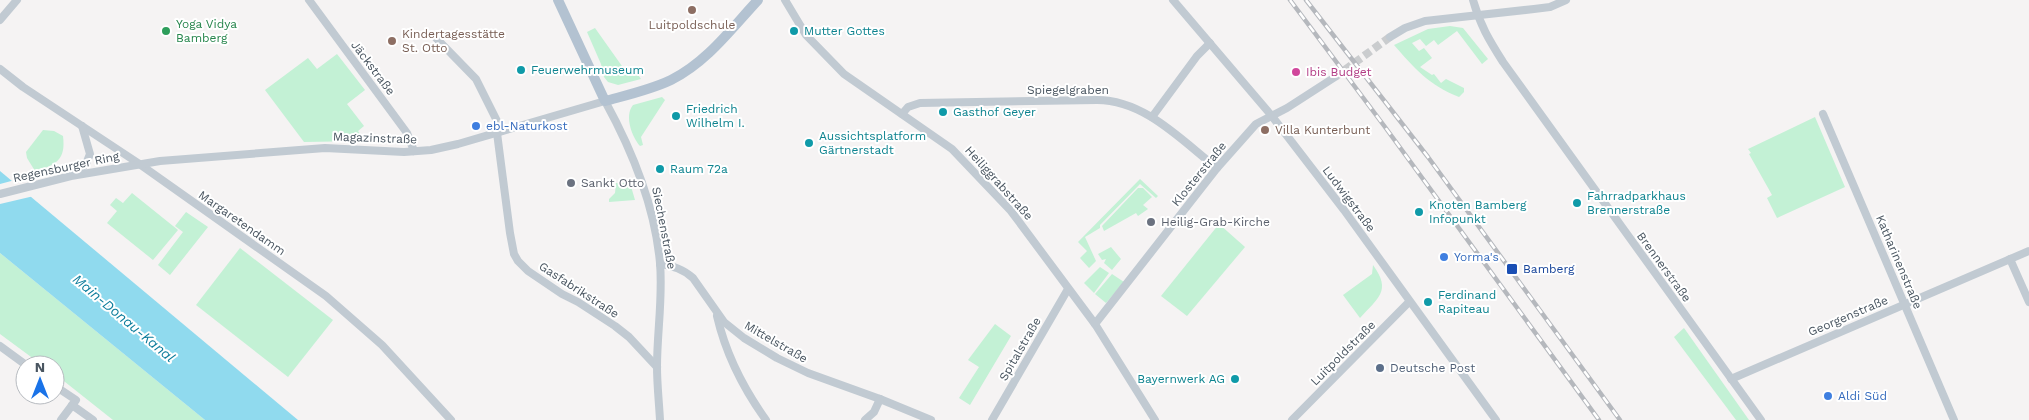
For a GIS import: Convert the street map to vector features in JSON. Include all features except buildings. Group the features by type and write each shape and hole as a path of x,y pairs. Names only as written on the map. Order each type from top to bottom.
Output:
{"main road":[{"name":"Siechenstraße","path":"558,0 605,101"},
{"path":"605,101 661,84 689,69 717,46 758,0"}],"street":[{"path":"0,20 18,0"},
{"name":"Jäckstraße","path":"309,0 407,133 414,151"},
{"name":"Heiliggrabstraße","path":"785,0 806,35 840,69 952,149 994,192 1026,229 1095,324 1155,420"},
{"name":"Ludwigstraße","path":"1173,0 1271,115 1344,210 1496,420"},
{"name":"Brennerstraße","path":"1472,0 1476,16 1484,34 1503,62 1761,420"},
{"path":"1390,38 1405,28 1425,21 1546,8 1566,0"},
{"name":"Gasfabrikstraße","path":"436,38 476,79 499,132 514,254 518,261 528,271 562,294 615,326 629,337 657,367"},
{"path":"1152,117 1210,43"},
{"name":"Margaretendamm","path":"0,69 23,87 138,164 326,296 387,351 451,420"},
{"name":"Klosterstraße","path":"1095,324 1217,168 1256,124 1287,108 1335,76"},
{"name":"Spiegelgraben","path":"902,114 908,107 920,103 1104,100 1130,106 1152,117 1217,168"},
{"name":"Magazinstraße","path":"138,164 325,148 414,151 446,147 605,101"},
{"name":"Siechenstraße","path":"605,101 624,138 642,181 660,264 657,367 660,420"},
{"name":"Katharinenstraße","path":"1823,114 1954,420"},
{"path":"67,176 86,164 90,154 82,126"},
{"name":"Regensburger Ring","path":"0,194 67,176 138,164"},
{"name":"Georgenstraße","path":"1731,379 2029,251"},
{"path":"2010,259 2029,302"},
{"name":"Mittelstraße","path":"660,264 673,266 686,272 693,278 724,322 744,338 796,368 931,420"},
{"name":"Spitalstraße","path":"992,420 1068,289"},
{"name":"Luitpoldstraße","path":"1292,420 1409,302"},
{"path":"717,314 728,355 745,388 766,420"},
{"path":"0,346 15,357"},
{"path":"65,394 93,420"},
{"path":"865,420 874,412 880,399"},
{"path":"61,420 74,402"}],"green space":[{"path":"1450,26 1463,28 1488,59 1482,64 1457,31 1438,45 1434,40 1426,46 1420,39 1412,43 1419,51 1424,48 1432,58 1420,67 1432,75 1434,74 1441,83 1446,79 1464,88 1464,92 1459,97 1431,82 1394,45 1428,29"},
{"path":"595,28 629,76 636,72 641,79 618,85 608,82 604,77 601,64 587,32"},
{"path":"337,54 365,90 347,104 364,126 358,131 363,141 304,142 265,90 308,58 317,69"},
{"path":"662,97 665,100 641,137 643,145 640,146 630,126 630,110 633,105"},
{"path":"1815,117 1845,187 1777,218 1767,198 1772,195 1748,149"},
{"path":"43,130 54,131 63,136 63,151 54,164 35,171 27,158 26,152"},
{"path":"1140,179 1158,196 1156,198 1140,184 1100,225 1100,228 1085,237 1096,261 1089,268 1080,258 1087,251 1078,242"},
{"path":"616,183 630,183 635,200 609,202 609,199 615,193"},
{"path":"1138,188 1143,188 1152,197 1143,205 1148,209 1138,216 1136,213 1104,231 1102,226"},
{"path":"132,193 178,230 153,260 107,223 117,211 110,205 116,198 123,203"},
{"path":"186,212 208,227 170,275 158,265 183,232 175,226"},
{"path":"1219,224 1245,247 1187,316 1161,296"},
{"path":"1111,247 1121,259 1112,270 1104,263 1106,259 1102,260 1098,254"},
{"path":"240,248 333,320 288,377 196,305"},
{"path":"0,253 205,420 113,420 65,382 65,355 28,355 0,334"},
{"path":"1373,265 1382,281 1382,288 1377,299 1360,318 1343,295 1372,274"},
{"path":"1100,267 1109,273 1094,293 1084,283"},
{"path":"1112,274 1124,282 1106,303 1095,294"},
{"path":"995,324 1011,336 970,405 959,398 979,367 968,360"},
{"path":"1684,328 1749,420 1736,420 1674,337"}],"water":[{"name":"Main-Donau-Kanal","path":"0,171 298,420 205,420 0,253"}],"pier":[{"path":"15,180 34,196 0,204 0,184"}],"tunnel":[{"path":"1335,77 1390,37"}],"railway":[{"path":"1290,0 1599,420"},
{"path":"1306,0 1428,157 1620,420"}],"place":[{"name":"Luitpoldschule","path":"692,10"},
{"name":"Yoga Vidya Bamberg","path":"166,31"},
{"name":"Mutter Gottes","path":"794,31"},
{"name":"Kindertagesstätte St. Otto","path":"392,41"},
{"name":"Feuerwehrmuseum","path":"521,70"},
{"name":"Ibis Budget","path":"1296,72"},
{"name":"Gasthof Geyer","path":"943,112"},
{"name":"Friedrich Wilhelm I.","path":"676,116"},
{"name":"ebl-Naturkost","path":"476,126"},
{"name":"Villa Kunterbunt","path":"1265,130"},
{"name":"Aussichtsplatform Gärtnerstadt","path":"809,143"},
{"name":"Raum 72a","path":"660,169"},
{"name":"Sankt Otto","path":"571,183"},
{"name":"Fahrradparkhaus Brennerstraße","path":"1577,203"},
{"name":"Knoten Bamberg Infopunkt","path":"1419,212"},
{"name":"Heilig-Grab-Kirche","path":"1151,222"},
{"name":"Yorma's","path":"1444,257"},
{"name":"Bamberg","path":"1512,269"},
{"name":"Ferdinand Rapiteau","path":"1428,302"},
{"name":"Deutsche Post","path":"1380,368"},
{"name":"Bayernwerk AG","path":"1235,379"},
{"name":"Aldi Süd","path":"1828,396"}]}
